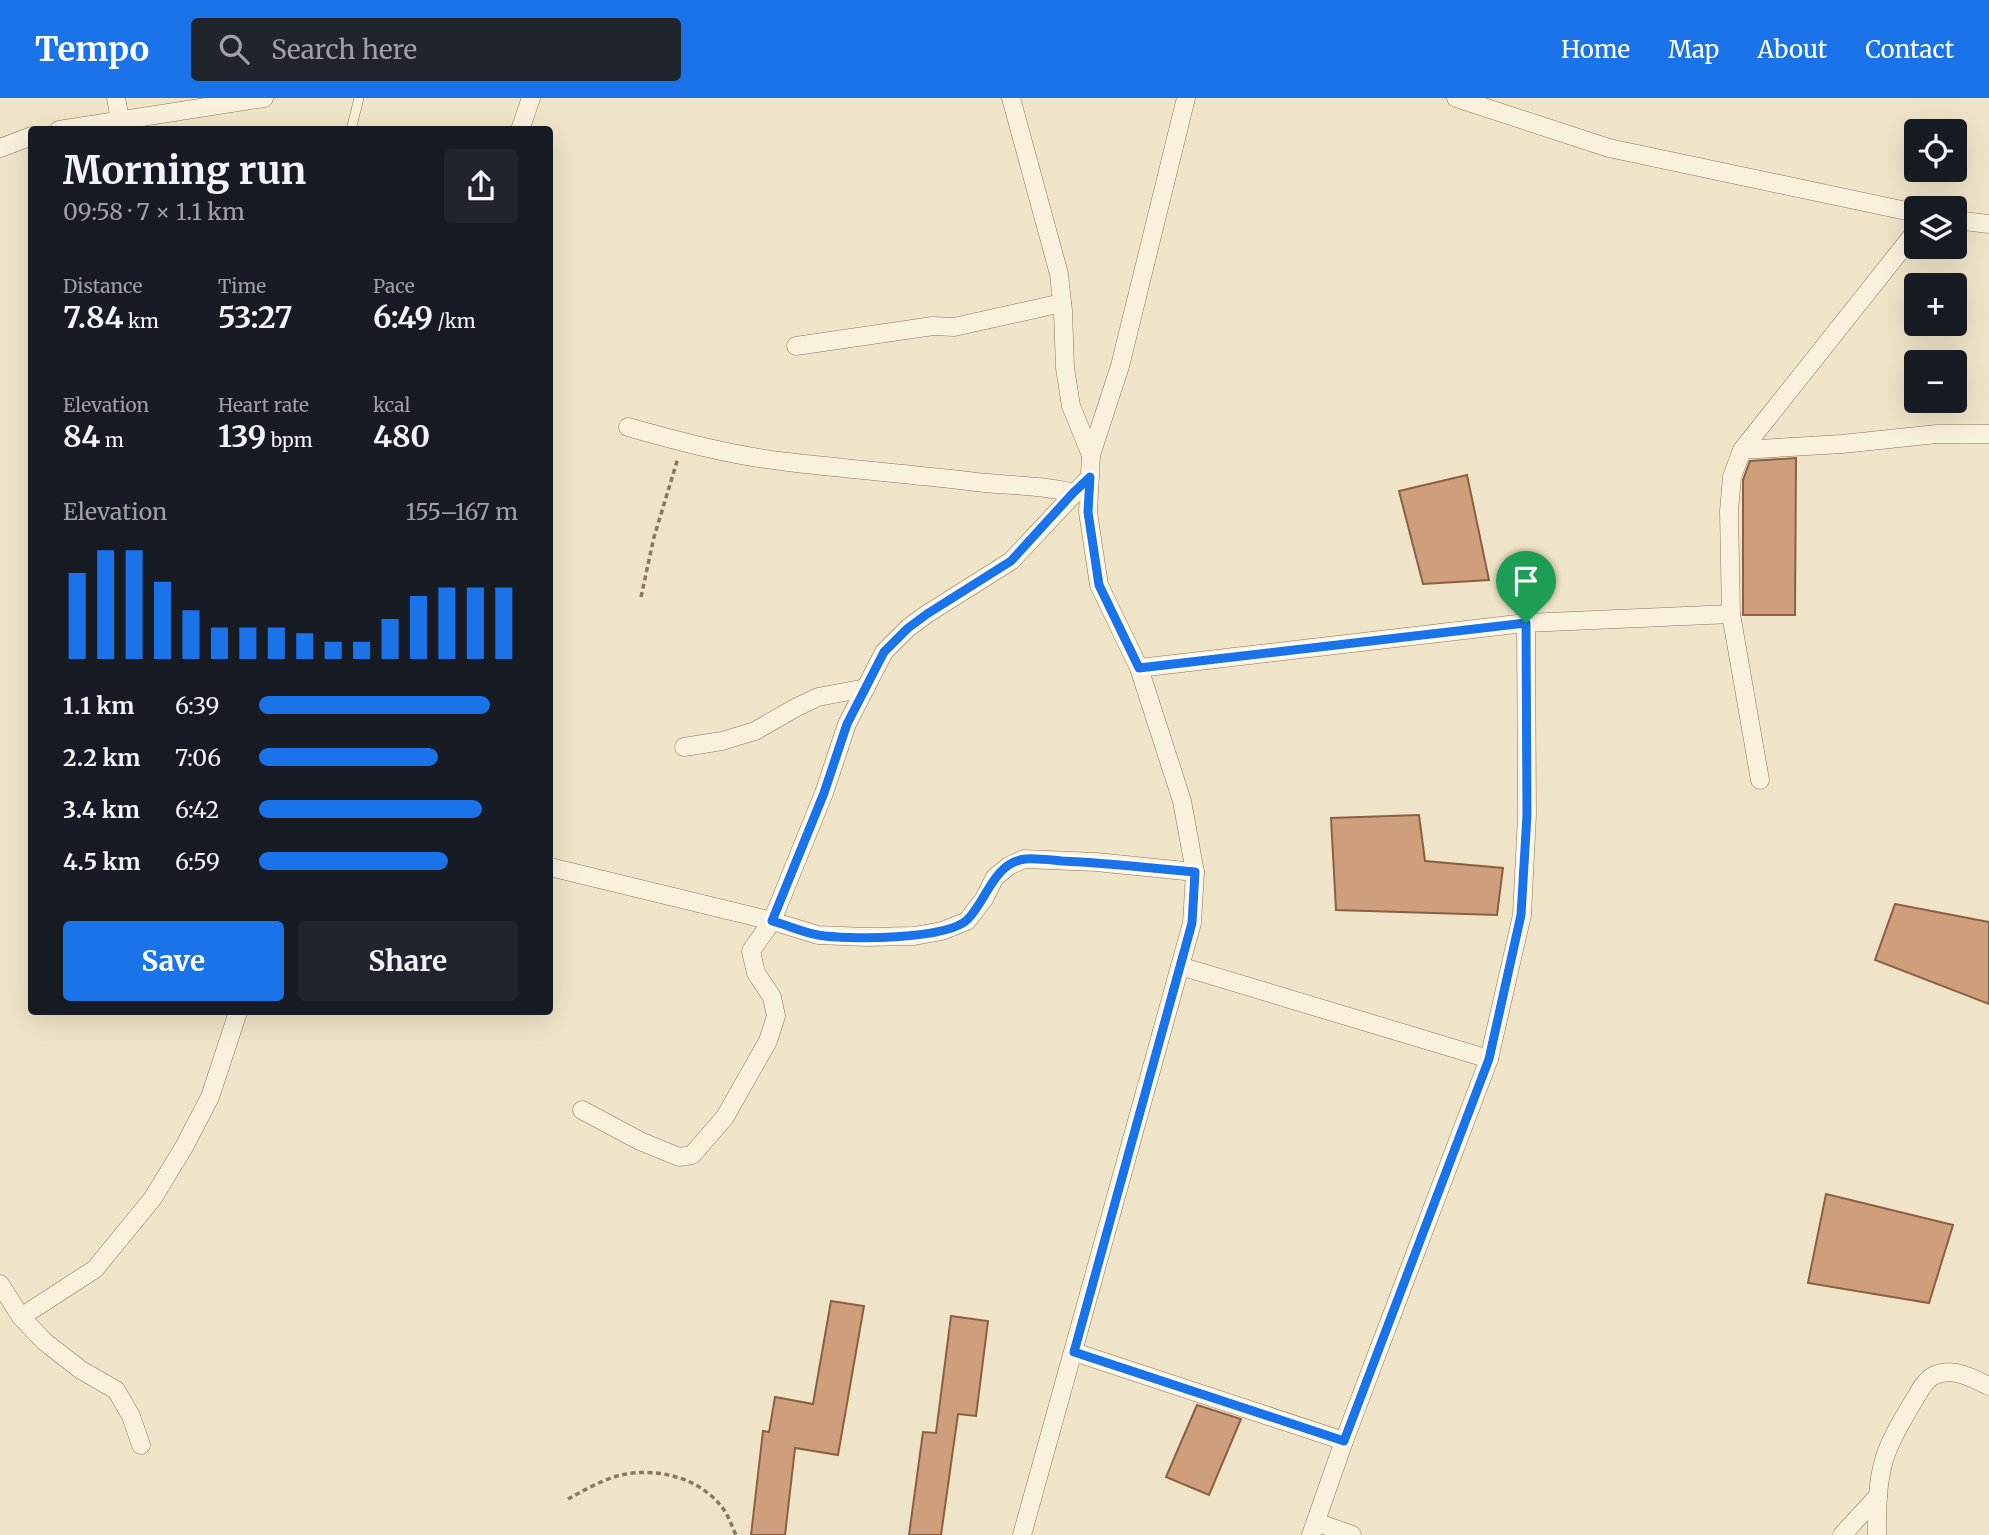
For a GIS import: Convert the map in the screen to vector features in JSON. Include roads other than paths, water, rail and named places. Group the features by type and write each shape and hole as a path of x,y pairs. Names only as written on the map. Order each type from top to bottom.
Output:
{"street":[{"path":"116,98 122,125 154,116 264,98"},
{"path":"154,98 154,116"},
{"path":"521,126 531,98"},
{"path":"1011,98 1059,274 1065,368 1071,406 1091,456"},
{"path":"1022,1535 1192,923 1195,872 1182,801 1139,668 1099,585 1088,512 1091,456 1120,366 1186,98"},
{"path":"1456,98 1609,148 1904,210"},
{"path":"0,148 28,138"},
{"path":"1967,221 1989,224"},
{"path":"1760,779 1731,614 1731,477 1742,450 1904,246"},
{"path":"796,346 933,326 954,327 1062,303"},
{"path":"628,427 724,452 788,462 986,484 1054,488 1073,493"},
{"path":"1742,450 1842,444 1937,434 1989,434"},
{"path":"582,1110 640,1141 680,1157 692,1155 725,1117 768,1041 776,1016 772,996 756,974 751,951 772,921 824,793 847,724 884,652 908,628 1011,561 1090,477"},
{"path":"1139,668 1526,623 1731,614"},
{"path":"1352,1535 1314,1528 1344,1441 1489,1059 1521,915 1527,815 1526,623"},
{"path":"684,747 722,741 755,730 818,697 866,688"},
{"path":"553,868 772,921 818,935 914,936 942,931 967,921 984,899 995,877 1024,859 1096,862 1195,872"},
{"path":"1180,966 1489,1059"},
{"path":"21,1317 95,1269 153,1198 210,1097 237,1015"},
{"path":"0,1284 21,1317 45,1342 81,1370 116,1390 131,1416 141,1445"},
{"path":"1074,1352 1344,1441"},
{"path":"1877,1535 1878,1496 1884,1459 1902,1419 1922,1388 1932,1377 1947,1372 1964,1374 1989,1386"},
{"path":"1842,1535 1878,1496"}],"lane":[{"path":"352,126 359,98"}]}
